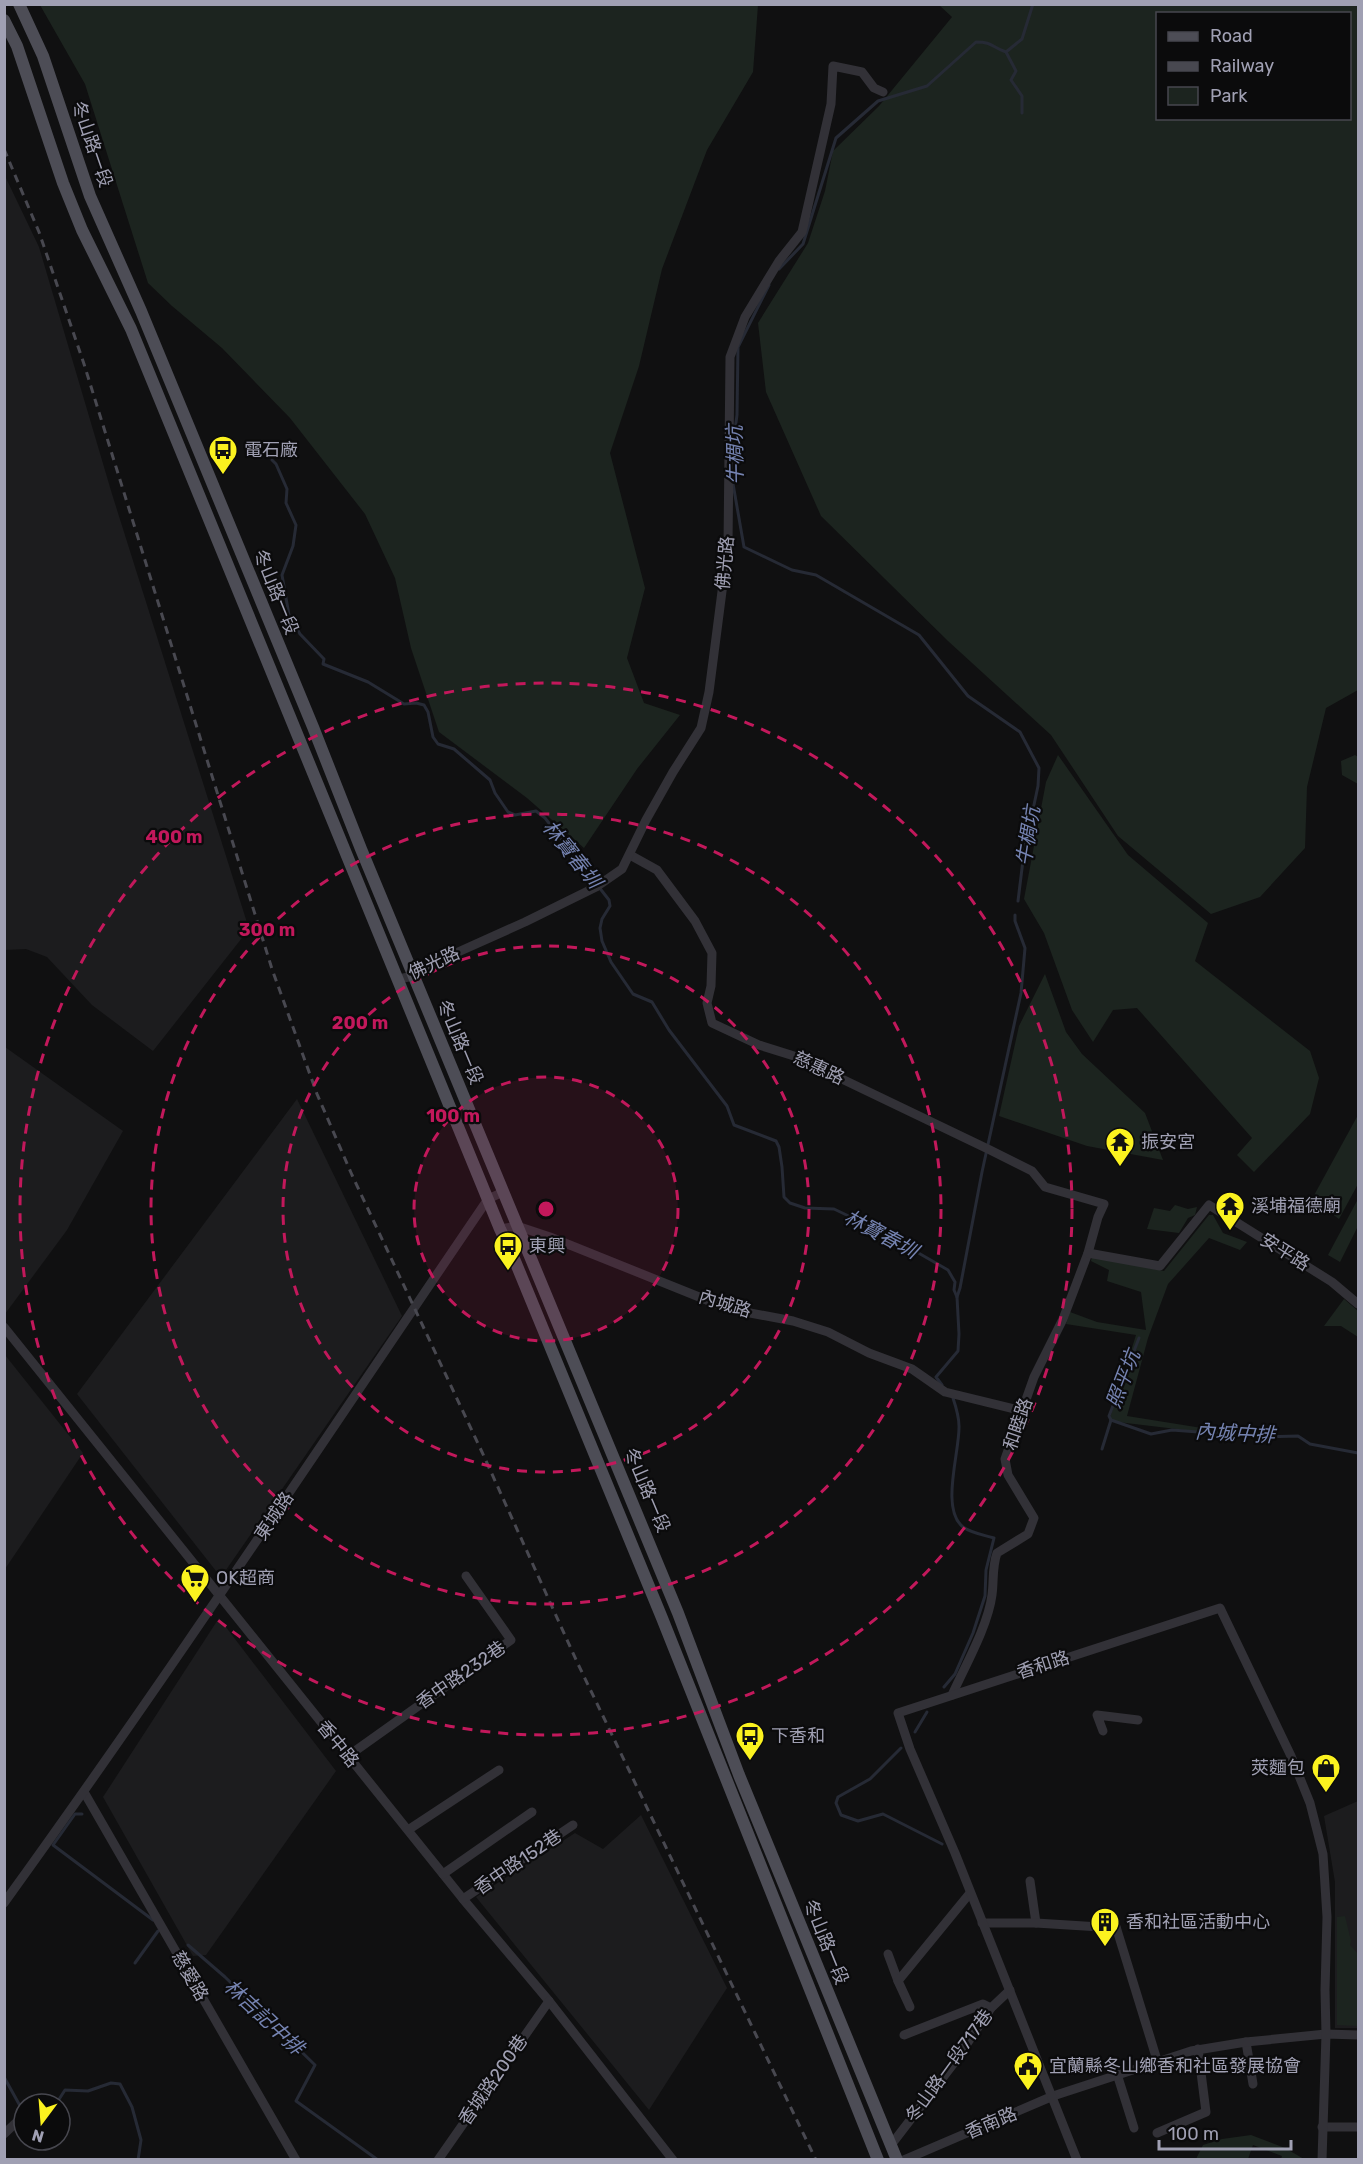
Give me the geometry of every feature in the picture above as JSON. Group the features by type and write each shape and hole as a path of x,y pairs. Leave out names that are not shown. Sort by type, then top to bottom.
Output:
{"main road":[{"name":"冬山路一段","path":"19,4 43,56 90,196 141,311 413,976 678,1613 739,1774 897,2160"},
{"name":"冬山路一段","path":"4,20 17,46 63,183 82,230 131,328 176,437 662,1618 878,2160"},
{"path":"176,437 190,432"},
{"path":"662,1618 678,1613"},
{"path":"725,1779 739,1774"}],"street":[{"name":"佛光路","path":"399,979 413,976 447,957 525,922 597,886 622,869 646,820 700,728 710,692 728,545 730,357 746,317 779,261 802,232 831,104 833,66 862,72 874,88 883,92"},
{"name":"慈惠路","path":"630,855 657,870 695,921 712,953 711,986 707,1003 712,1023 759,1045 794,1056 1032,1171 1045,1187 1104,1204"},
{"path":"488,1199 503,1192"},
{"name":"東城路","path":"4,1903 220,1596 488,1199"},
{"name":"和睦路","path":"952,1695 980,1633 992,1595 993,1564 997,1553 1028,1534 1034,1518 1008,1475 1005,1459 1034,1377 1063,1319 1104,1204"},
{"name":"安平路","path":"1088,1253 1160,1266 1209,1205 1332,1282 1359,1304"},
{"name":"內城路","path":"500,1229 517,1226 729,1309 793,1321 828,1332 869,1353 912,1369 945,1392 1023,1411"},
{"name":"香中路","path":"4,1327 463,1899 549,2001 673,2160"},
{"name":"香中路232巷","path":"348,1756 511,1640 466,1576"},
{"name":"香和路","path":"1077,2160 1010,1990 909,1746 898,1713 1220,1608 1311,1803 1323,1854 1326,1879 1326,2034"},
{"path":"1103,1731 1097,1715 1138,1720"},
{"path":"408,1830 499,1770"},
{"name":"慈愛路","path":"84,1792 296,2160"},
{"path":"443,1874 532,1812"},
{"name":"香中路152巷","path":"463,1899 573,1825"},
{"path":"1030,1881 1036,1923"},
{"path":"898,1981 970,1893"},
{"path":"1113,1917 1157,2060"},
{"path":"982,1923 1036,1923 1116,1928"},
{"path":"888,1954 910,2007"},
{"name":"冬山路一段717巷","path":"891,2145 954,2063 991,2008 1010,1990"},
{"name":"香城路200巷","path":"438,2160 549,2001"},
{"path":"904,2035 984,2004 991,2008"},
{"path":"1322,2160 1326,2034"},
{"name":"香南路","path":"904,2160 1053,2096 1157,2060 1198,2049 1246,2042 1326,2034 1359,2035"},
{"path":"1246,2042 1253,2084"},
{"path":"1157,2133 1206,2112 1198,2049"},
{"path":"1117,2074 1134,2128"},
{"path":"1322,2127 1359,2127"}],"shaded area":[{"path":"5,176 39,247 112,494 249,929 153,1051 92,1005 47,957 26,949 5,950"},
{"path":"5,1047 123,1131 67,1230 5,1314"},
{"path":"297,1099 402,1316 226,1570 216,1571 77,1394"},
{"path":"5,1355 83,1453 5,1569"},
{"path":"219,1618 336,1771 206,1955 193,1956 103,1797"},
{"path":"1358,1801 1358,2028 1335,2028 1335,1882 1324,1816"},
{"path":"641,1815 727,1988 649,2110 476,1897 575,1833 603,1849"}],"green space":[{"path":"40,5 758,5 753,72 707,150 662,269 639,366 610,453 645,588 627,658 644,703 680,715 637,769 584,848 527,798 439,732 411,648 395,578 365,514 290,418 222,348 148,283 85,84"},
{"path":"939,5 1358,5 1358,690 1326,708 1307,787 1305,848 1260,897 1211,914 1118,836 1051,735 948,641 821,516 766,392 758,323 808,243 825,191 833,151 879,106 952,17"},
{"path":"1058,755 1128,855 1208,923 1195,961 1310,1051 1319,1078 1310,1114 1254,1172 1237,1155 1252,1138 1137,1008 1113,1010 1093,1042 1072,1010 1044,933 1024,899 1046,782"},
{"path":"1355,755 1358,757 1358,784 1342,775 1341,761"},
{"path":"1045,974 1066,1032 1082,1054 1145,1113 1163,1160 1087,1146 999,1116 1019,1026"},
{"path":"1358,1115 1358,1184 1339,1219 1312,1199"},
{"path":"1358,1199 1358,1226 1340,1262 1328,1255"},
{"path":"1175,1205 1188,1209 1197,1207 1195,1215 1188,1218 1179,1233 1147,1229 1154,1208 1170,1211"},
{"path":"1209,1215 1213,1215 1223,1233 1247,1242 1240,1250 1209,1238 1168,1284 1148,1338 1127,1416 1227,1432 1227,1435 1109,1421 1136,1335 1066,1324 1070,1312 1097,1322 1146,1330 1141,1292 1107,1281 1109,1270 1091,1261 1092,1256 1164,1271"},
{"path":"1344,1299 1358,1311 1358,1337 1341,1326 1324,1326"},
{"path":"1345,1916 1350,1945 1358,1954 1358,2026 1337,2025 1337,1917"},
{"path":"1251,2135 1285,2148 1304,2159 1281,2159 1282,2156 1253,2145 1248,2159 1196,2159 1203,2145 1222,2139"}],"waterway":[{"name":"牛椆坑","path":"779,269 803,244 836,138 878,101 927,86 976,42 989,44 1006,52 1022,39 1033,4"},
{"path":"1006,52 1016,71 1011,80 1022,96 1022,113"},
{"name":"牛椆坑","path":"733,445 737,415 738,347 769,285"},
{"name":"林寶春圳","path":"272,460 287,489 286,503 296,525 293,546 282,575 289,615 300,634 324,659 323,664 368,682 404,704 424,705 428,712 433,737 438,744 454,749 490,780 495,793 508,812 515,815 536,811 545,818 609,900 610,906 602,919 600,928 602,941 611,962 633,994 652,1002 669,1030 727,1106 734,1125 776,1141 782,1167 784,1197 790,1203 805,1208 834,1209 882,1232 948,1270 955,1282 959,1334 958,1351 936,1377 942,1385"},
{"name":"牛椆坑","path":"732,478 744,547 792,570 816,575 919,635 968,696 1020,732 1039,768 1038,786 1024,852 1018,901"},
{"name":"牛椆坑","path":"957,1297 1021,993 1025,948 1015,915"},
{"name":"照平坑","path":"1102,1449 1111,1420 1109,1416 1139,1338"},
{"name":"林寶春圳","path":"944,1687 955,1674 973,1633 985,1596 986,1570 994,1538 963,1527 956,1519 952,1494 959,1426 953,1398"},
{"name":"內城中排","path":"1111,1420 1151,1434 1172,1430 1264,1437 1298,1436 1310,1444 1358,1453"},
{"name":"林寶春圳","path":"915,1732 927,1712"},
{"name":"林寶春圳","path":"901,1748 870,1779 838,1797 836,1803 841,1815 858,1821 883,1814 942,1844"},
{"name":"林吉記中排","path":"82,1814 75,1814 53,1845 153,1920"},
{"path":"135,1963 158,1931"},
{"name":"林吉記中排","path":"188,1945 225,1977 315,2065 296,2101 378,2160"},
{"path":"4,2077 12,2092"},
{"path":"64,2092 65,2090 88,2091 111,2083 120,2084 132,2107 141,2140 138,2160"}],"railway":[{"path":"4,149 39,232 84,364 272,969 317,1094 352,1175 578,1664 816,2160"}],"place":[{"name":"電石廠","path":"223,476"},
{"name":"振安宮","path":"1120,1168"},
{"name":"溪埔福德廟","path":"1230,1232"},
{"name":"東興","path":"508,1272"},
{"name":"OK超商","path":"195,1604"},
{"name":"下香和","path":"750,1762"},
{"name":"莢麵包","path":"1326,1794"},
{"name":"香和社區活動中心","path":"1105,1948"},
{"name":"宜蘭縣冬山鄉香和社區發展協會","path":"1028,2092"}]}
